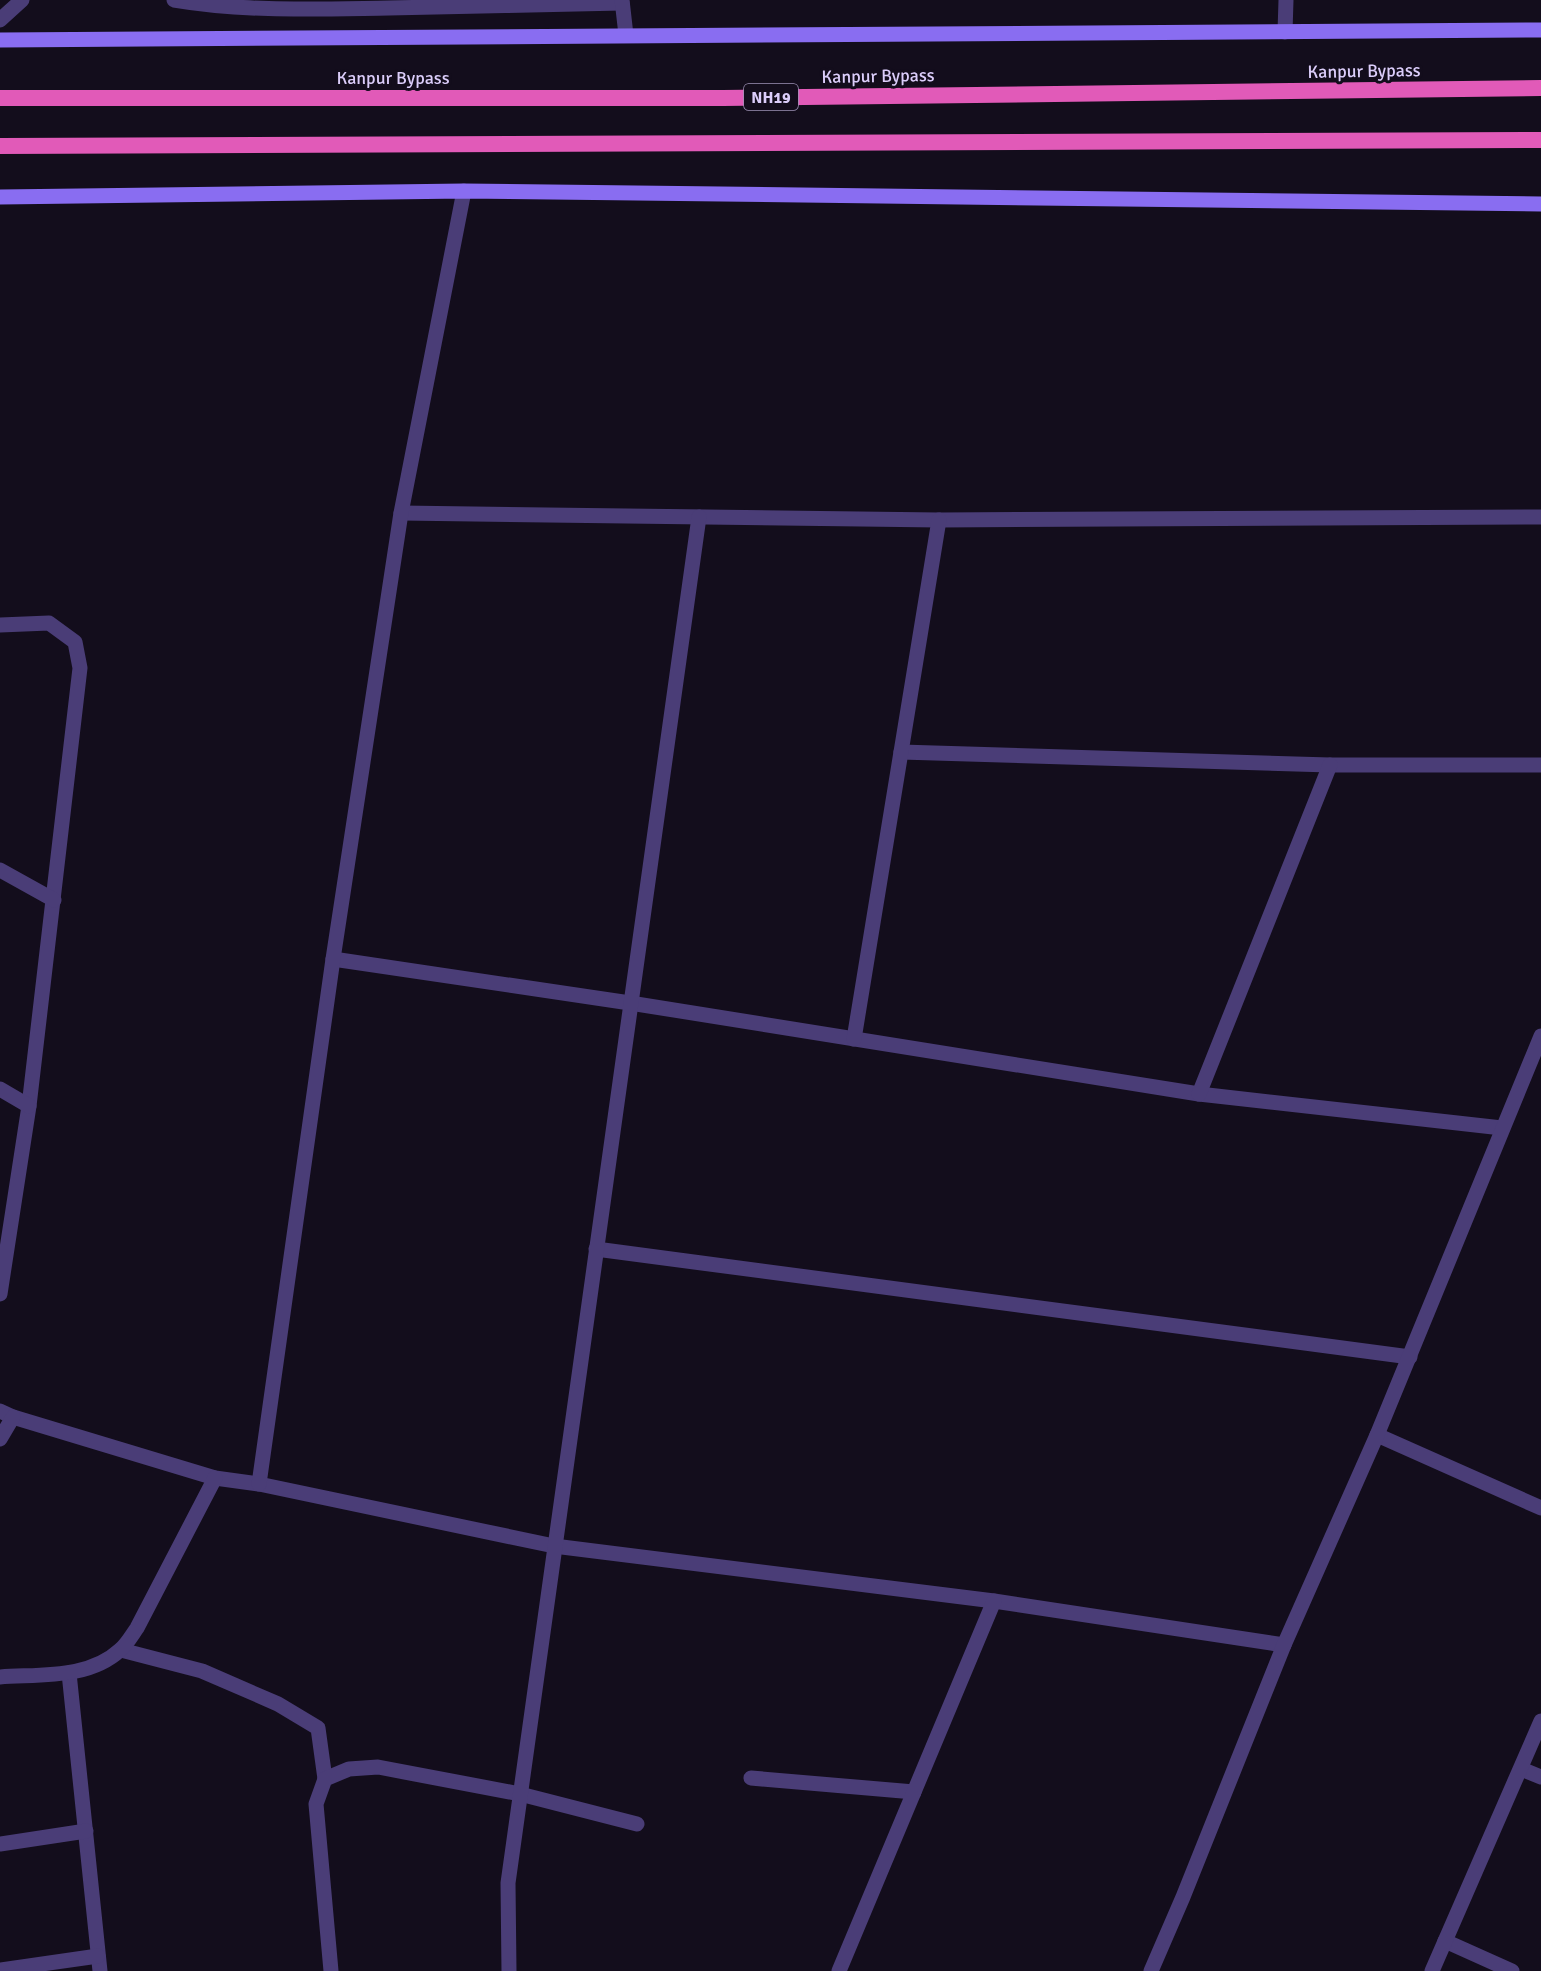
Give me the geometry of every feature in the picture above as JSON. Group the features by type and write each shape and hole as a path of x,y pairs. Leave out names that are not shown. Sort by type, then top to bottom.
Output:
{"highway":[{"name":"Kanpur Bypass","path":"0,98 723,98 1541,88"},
{"path":"0,146 1541,140"}],"main road":[{"path":"0,40 1541,30"},
{"path":"0,197 464,191 1541,204"}],"street":[{"path":"0,20 22,0"},
{"path":"174,0 243,8 322,4 622,2 626,35"},
{"path":"1285,32 1286,0"},
{"path":"259,1484 333,959 401,513 464,191"},
{"path":"401,513 939,520 1541,517"},
{"path":"509,1971 508,1883 699,517"},
{"path":"854,1039 939,520"},
{"path":"0,625 49,623 75,642 80,668 29,1106 0,1294"},
{"path":"901,752 1330,765 1541,765"},
{"path":"1199,1094 1330,765"},
{"path":"0,870 54,900"},
{"path":"333,959 1199,1094 1502,1128"},
{"path":"1151,1971 1284,1645 1410,1357 1541,1036"},
{"path":"0,1089 29,1106"},
{"path":"596,1249 1410,1357"},
{"path":"0,1439 7,1414 214,1478 259,1484 554,1546 994,1601 1284,1645"},
{"path":"1377,1435 1541,1508"},
{"path":"0,1677 69,1673 100,1665 121,1650 137,1628 214,1478"},
{"path":"839,1971 994,1601"},
{"path":"121,1650 202,1671 278,1704 318,1728 325,1779 316,1804 331,1971"},
{"path":"0,1970 99,1963 69,1673"},
{"path":"1432,1971 1541,1721"},
{"path":"325,1779 349,1769 378,1767 520,1794 637,1824"},
{"path":"1521,1769 1541,1777"},
{"path":"751,1778 914,1792"},
{"path":"0,1844 86,1831"},
{"path":"1445,1941 1512,1971"}]}
